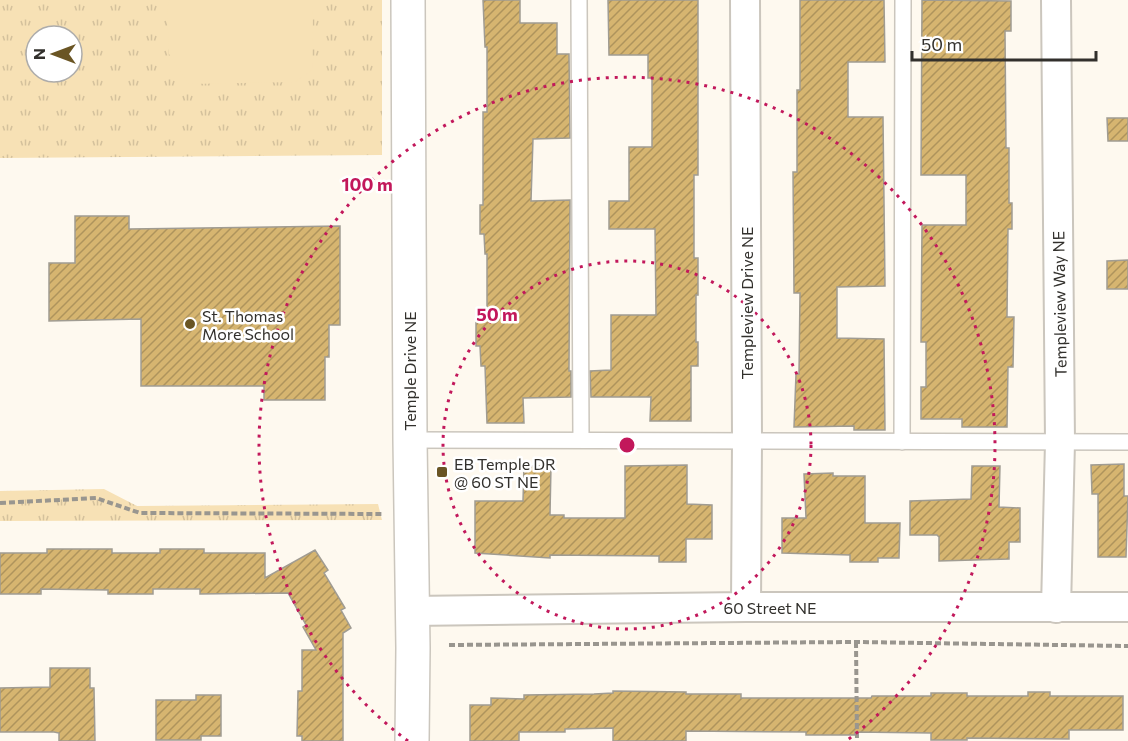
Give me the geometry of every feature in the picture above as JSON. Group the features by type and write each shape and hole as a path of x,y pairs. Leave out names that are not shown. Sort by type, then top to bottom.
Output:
{"street":[{"name":"Temple Drive NE","path":"408,0 412,741"},
{"name":"Templeview Drive NE","path":"745,0 746,607"},
{"name":"Templeview Way NE","path":"1056,0 1060,442 1056,608"},
{"name":"60 Street NE","path":"411,611 746,607 1128,608"}],"lane":[{"path":"579,0 581,440"},
{"path":"902,442 903,0"},
{"path":"410,440 1128,442"}],"path":[{"path":"0,502 96,498 140,513 387,513"},
{"path":"856,642 856,741"},
{"path":"449,645 856,642 1128,646"}],"green space":[{"path":"0,0 382,0 382,155 0,158"},
{"path":"170,0 313,0 312,70 295,82 189,84 169,54 167,7"},
{"path":"104,489 137,506 378,504 382,520 0,521 0,491"}],"building":[{"path":"483,0 520,0 520,23 557,23 557,54 569,54 570,138 533,139 531,201 570,200 569,371 571,371 571,397 523,398 524,423 487,423 485,366 481,366 480,346 476,346 476,317 487,317 487,254 485,254 484,234 480,234 480,205 483,205 483,112 487,112 487,47 485,47"},
{"path":"608,0 698,0 698,175 694,175 694,258 698,258 696,342 698,342 698,366 691,366 691,421 650,421 651,397 591,397 590,371 611,370 611,315 656,315 655,229 609,229 609,201 629,201 629,147 652,147 652,78 648,78 648,55 609,55"},
{"path":"800,0 884,0 885,62 848,62 848,117 883,117 885,286 837,287 837,338 884,339 885,430 854,430 854,426 794,427 796,374 799,374 800,293 794,293 793,172 797,172"},
{"path":"922,0 1011,1 1011,31 1005,31 1006,148 1009,148 1009,203 1012,203 1012,229 1008,229 1007,317 1014,317 1013,367 1008,367 1007,427 962,427 962,419 921,419 921,387 926,387 926,342 921,342 922,225 966,225 966,175 921,175"},
{"path":"1107,118 1128,118 1128,141 1108,141"},
{"path":"75,216 129,216 129,229 340,226 340,325 329,325 329,357 325,357 325,400 264,400 264,386 141,386 141,319 49,321 49,263 75,263"},
{"path":"1128,260 1128,289 1107,289 1107,261"},
{"path":"1124,464 1124,496 1128,496 1126,557 1098,557 1098,494 1092,494 1091,465"},
{"path":"687,465 687,504 712,505 712,539 686,539 686,562 659,562 659,556 550,555 550,558 475,553 475,501 523,501 524,466 551,466 550,515 564,515 564,518 625,518 625,466"},
{"path":"972,466 1000,466 999,507 1020,508 1020,542 1009,542 1009,559 939,561 939,537 937,535 910,535 910,501 971,499"},
{"path":"833,473 833,476 865,476 865,523 900,523 899,558 878,558 878,562 850,562 850,555 782,553 782,518 806,518 804,474"},
{"path":"47,549 112,549 112,553 160,553 160,549 204,549 204,553 265,553 265,578 315,550 328,570 324,573 345,608 341,610 351,628 343,633 343,741 302,741 302,736 297,736 298,691 302,691 302,650 316,650 303,627 306,625 288,593 200,594 200,589 153,589 153,594 108,594 108,590 41,589 41,594 0,594 0,553 47,553"},
{"path":"50,668 90,668 90,688 94,688 95,741 59,741 59,733 54,732 0,732 0,688 50,687"},
{"path":"613,691 741,694 741,698 871,698 872,696 931,696 931,693 967,693 967,696 1028,696 1028,692 1050,692 1050,696 1123,696 1123,730 1069,730 1069,739 967,738 967,740 931,740 931,733 855,732 855,735 806,735 806,732 686,731 686,741 613,741 613,728 565,729 565,732 519,732 519,741 470,741 470,705 491,705 491,698 524,699 524,695 594,694 613,693"},
{"path":"196,695 221,695 221,736 201,736 201,740 156,740 156,700 196,700"}],"place":[{"name":"St. Thomas More School","path":"190,324"},
{"name":"EB Temple DR @ 60 ST NE","path":"442,472"}]}
